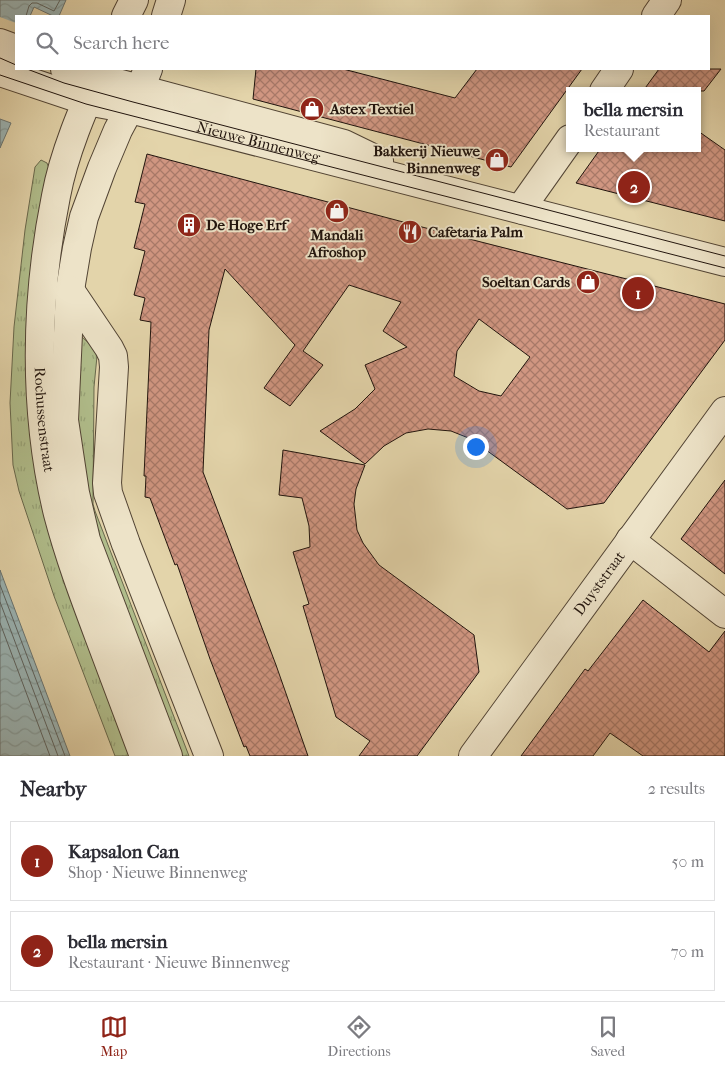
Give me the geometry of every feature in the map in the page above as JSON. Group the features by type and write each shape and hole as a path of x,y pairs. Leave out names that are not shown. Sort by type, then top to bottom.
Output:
{"street":[{"path":"126,15 134,0"},
{"path":"166,15 171,0"},
{"path":"657,15 668,0"},
{"path":"0,43 15,49"},
{"path":"74,70 100,73 139,89"},
{"path":"607,87 618,70"},
{"name":"Rochussenstraat","path":"100,73 87,101 62,172 56,195 44,283 41,326 41,413 51,483 69,551 82,592 144,756"},
{"name":"Nieuwe Binnenweg","path":"4,74 87,101 139,89 344,144 429,186 725,262"},
{"name":"Rochussenstraat","path":"139,89 118,130 84,217 70,290 64,420 75,493 86,540 168,756"},
{"path":"523,210 524,204 566,145"},
{"path":"70,290 113,356 108,493 209,756"},
{"name":"Duyststraat","path":"473,756 725,411"},
{"path":"630,540 725,614"}],"green space":[{"path":"41,160 47,163 50,171 32,308 133,756 115,756 54,596 19,491 13,465 10,403 14,327 25,230 35,167"},
{"path":"82,337 94,348 97,356 94,387 93,504 189,756 178,756 111,581 76,455 78,338"}],"water":[{"path":"0,0 66,0 59,15 51,15 34,7 30,15 15,15 15,54 0,92"},
{"path":"0,119 11,123 0,148"},
{"path":"0,570 70,756 0,756"}],"pier":[{"path":"0,17 15,23 15,58 0,94"}],"building":[{"path":"721,69 704,91 701,91 701,87 646,87 658,70"},
{"path":"256,70 347,70 455,98 476,70 581,70 569,87 566,87 566,91 511,167 253,99"},
{"path":"701,133 725,150 725,221 576,183 598,152 701,152"},
{"path":"147,154 422,227 725,304 725,340 604,503 567,509 471,439 451,431 428,429 406,433 384,446 365,464 320,431 355,409 375,389 365,365 407,347 383,331 401,302 349,285 303,351 323,365 290,406 264,388 295,345 225,269 209,330 203,472 276,665 308,756 250,756 246,746 244,747 210,659 177,564 175,565 150,498 145,497 146,476 144,476 151,322 140,320 145,298 134,295 145,251 134,248 145,204 135,202","holes":["479,319 530,357 501,396 479,391 454,376 457,351"]},
{"path":"283,450 365,465 356,489 354,504 357,530 363,543 379,565 474,635 479,672 417,756 359,756 370,741 336,717 303,606 309,604 293,552 310,547 309,526 302,498 279,495"},
{"path":"725,480 725,574 681,539"},
{"path":"643,600 709,652 725,631 725,756 643,756 610,733 593,756 521,756 585,669 588,671"}],"tram line":[{"path":"0,58 15,65"},
{"path":"30,70 64,83 133,102 725,256"},
{"path":"0,75 86,104 725,268"}],"place":[{"name":"Astex Textiel","path":"312,109"},
{"name":"Bakkerij Nieuwe Binnenweg","path":"497,160"},
{"name":"bella mersin","path":"634,187"},
{"name":"Mandali Afroshop","path":"337,211"},
{"name":"De Hoge Erf","path":"189,225"},
{"name":"Cafetaria Palm","path":"410,232"},
{"name":"Soeltan Cards","path":"588,282"},
{"name":"Kapsalon Can","path":"638,293"}]}
